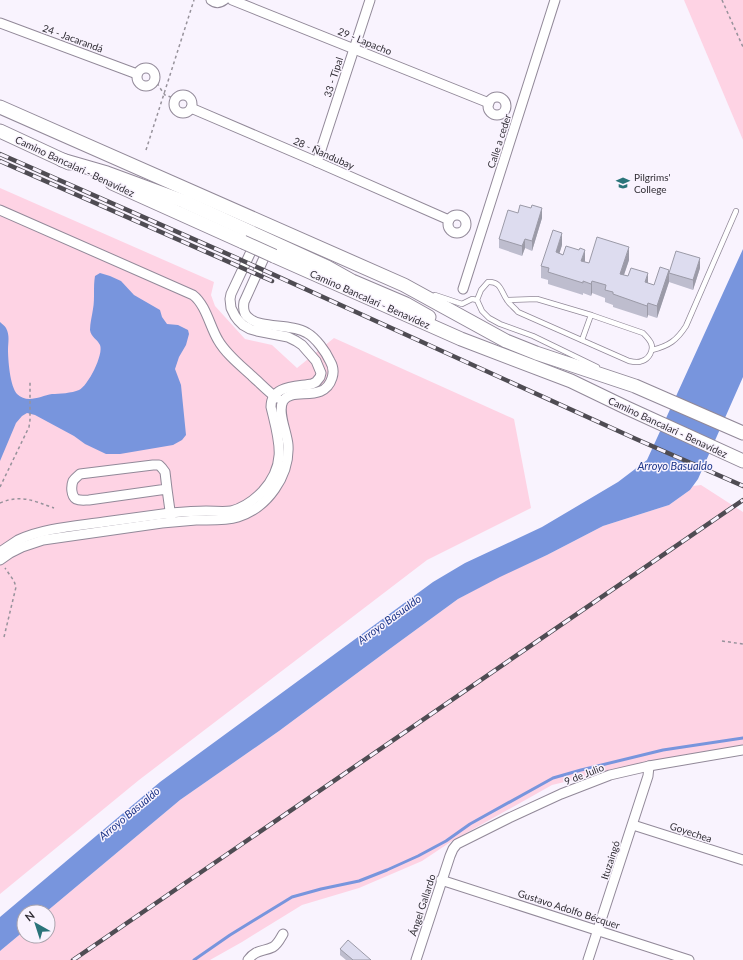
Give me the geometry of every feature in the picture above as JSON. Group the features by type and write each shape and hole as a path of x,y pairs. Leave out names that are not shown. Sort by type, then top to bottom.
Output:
{"main road":[{"path":"0,107 404,285 506,341 536,353 635,386 741,432"},
{"path":"27,119 49,134 160,188 183,202"},
{"name":"Camino Bancalari - Benavídez","path":"0,131 417,320 461,339 571,381 656,422 743,461"},
{"path":"62,160 107,173 183,202 327,267 352,281 406,304 489,350"},
{"path":"327,267 380,285 482,336 495,340 506,341"}],"street":[{"path":"211,0 217,3 224,0"},
{"name":"29 - Lapacho","path":"232,0 489,103"},
{"name":"33 - Tipal","path":"317,162 370,0"},
{"name":"Calle a ceder","path":"463,289 555,0"},
{"name":"24 - Jacarandá","path":"0,23 137,74 142,70 148,69 153,72 154,78"},
{"path":"180,96 186,96 191,102 191,108 187,112 178,112 174,107 176,99 180,96"},
{"name":"28 - Ñandubay","path":"191,108 449,220"},
{"path":"0,210 193,295 200,302 222,346 273,396 282,402"},
{"path":"2,564 10,553 43,540 206,511 223,512 233,510 250,502 271,481 276,471 280,454 279,442 271,407 273,396 278,391 285,388 312,384 316,382 320,378 321,372 316,361 306,349 296,341 288,337 250,329 238,320 231,308 231,294 258,236"},
{"path":"0,552 30,535 54,529 171,518 181,521 219,520 238,517 250,512 269,496 285,470 287,460 288,444 281,411 282,402 285,398 292,395 321,391 329,385 333,376 331,361 308,333 298,329 252,321 245,313 244,302 271,242"},
{"path":"306,349 316,341"},
{"path":"167,489 89,500 79,500 74,497 72,492 72,483 80,474 159,465 165,472 171,518"},
{"name":"9 de Julio","path":"450,856 457,844 561,794 610,775 648,766 743,750"},
{"name":"Ituzaingó","path":"588,960 633,825 648,776 648,766"},
{"name":"Goyechea","path":"633,825 743,860"},
{"name":"Ángel Gallardo","path":"416,960 450,856"},
{"name":"Gustavo Adolfo Bécquer","path":"442,880 689,960"},
{"path":"248,960 256,952 276,945 283,934"}],"lane":[{"path":"652,350 664,347 674,341 686,326 736,211"},
{"path":"507,300 537,299 643,333 652,344 652,350 649,357 642,361 629,361 518,312 507,300 500,286 492,281 488,282 481,290 477,300 485,315 500,324 533,336 635,386"},
{"path":"404,285 462,304 472,299 477,300"},
{"path":"582,340 590,315"}],"path":[{"path":"146,150 194,0"},
{"path":"722,0 743,47"},
{"path":"154,78 165,95 176,99"},
{"path":"0,487 29,427 30,381"},
{"path":"0,503 9,499 26,499 54,508"},
{"path":"2,564 14,581 16,587 4,637"},
{"path":"722,641 743,644"}],"shaded area":[{"path":"684,0 743,0 743,140"},
{"path":"0,188 214,282 211,295 215,306 245,339 272,345 297,368 334,338 514,419 531,508 427,560 139,780 0,894"},
{"path":"701,485 743,512 743,746 643,763 552,785 452,841 422,861 359,888 302,905 210,960 0,960 0,951 16,938 16,944 56,944 56,904 180,800 279,731 458,599 500,576 547,555 603,526 669,505 690,490 693,486"}],"water":[{"name":"Arroyo Basualdo","path":"743,249 743,377 698,479 690,490 669,505 603,526 458,599 279,731 180,800 56,904 16,904 16,938 0,951 0,917 160,782 433,582 465,563 542,527 618,482 647,460"},
{"path":"100,273 121,281 134,295 160,310 162,317 167,324 178,325 188,330 189,334 186,345 179,357 175,369 181,385 186,435 182,440 173,445 120,454 106,454 85,444 74,436 35,415 27,413 16,423 0,461 0,322 6,327 8,333 10,373 17,394 21,397 30,399 79,390 87,383 100,355 100,345 90,330 94,305 95,276"}],"building":[{"path":"520,205 531,208 532,205 542,208 532,241 525,239 522,246 499,239 508,210 518,213"},
{"path":"553,230 562,233 556,252 563,255 566,246 579,250 580,248 585,250 581,261 589,263 597,237 629,247 620,274 628,276 631,268 648,273 645,282 654,285 660,267 669,270 657,306 648,303 647,306 613,294 613,292 605,290 606,285 592,281 591,284 583,281 583,283 548,272 549,268 541,266"},
{"path":"676,251 700,258 693,280 669,273"},
{"path":"348,940 371,960 353,960 340,949"}],"waterway":[{"path":"194,960 230,935 292,897 359,881 418,856 446,841 470,824 553,778 663,750 743,738"}],"railway":[{"path":"0,154 239,259 743,486"},
{"path":"0,161 272,281"},
{"path":"73,960 743,500"}],"place":[{"name":"Pilgrims' College","path":"623,183"}]}
